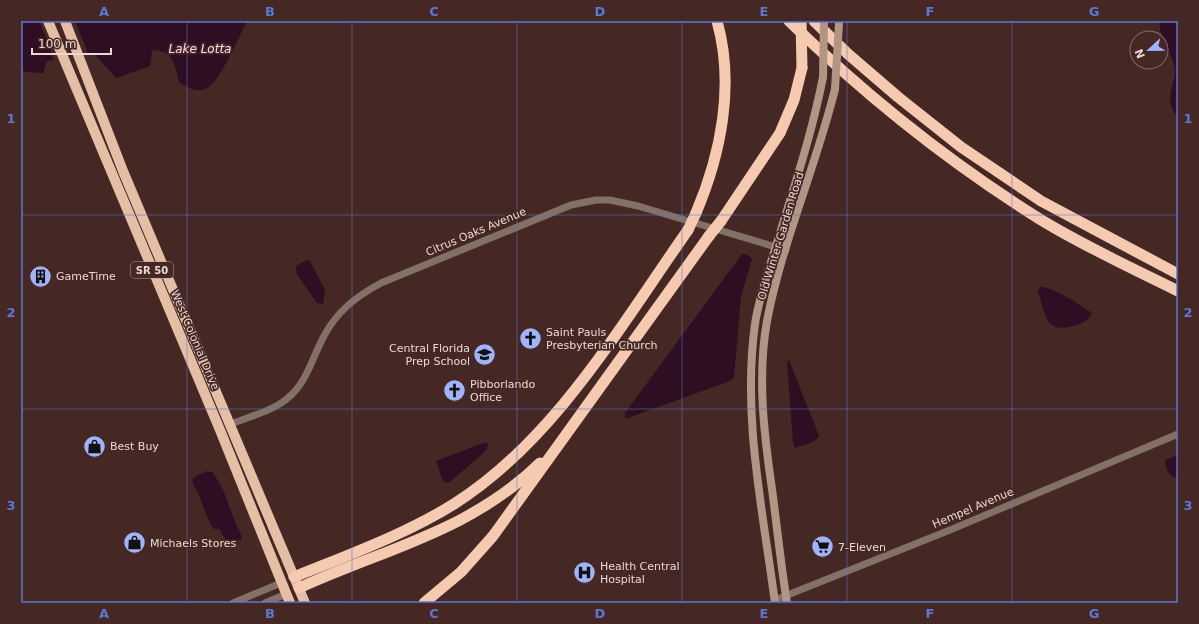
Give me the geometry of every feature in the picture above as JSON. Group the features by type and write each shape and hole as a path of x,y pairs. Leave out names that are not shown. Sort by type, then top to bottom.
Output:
{"highway":[{"name":"West Colonial Drive","path":"48,21 220,430 288,599"},
{"name":"West Colonial Drive","path":"65,21 123,171 240,445 305,603"},
{"path":"281,583 389,538 454,504 509,462 538,432 586,375 688,230 714,165 722,127 725,93 723,55 718,21"},
{"path":"789,21 863,88 923,137 978,177 1039,218 1178,291"},
{"path":"424,603 452,581 481,550 523,495 721,221 780,133 794,100 802,68 801,21"},
{"path":"814,21 865,69 962,147 1041,201 1178,274"},
{"path":"211,410 220,419 231,424"},
{"path":"220,430 226,432 240,445"},
{"path":"288,599 299,588 437,532 474,514 516,485 558,445"}],"main road":[{"name":"Old Winter Garden Road","path":"775,601 756,463 750,400 751,359 756,322 763,289 817,109 823,77 824,21"},
{"name":"Old Winter Garden Road","path":"786,600 765,437 762,399 767,322 776,283 786,250 825,132 835,89 839,22"}],"street":[{"name":"Citrus Oaks Avenue","path":"231,424 279,404 290,397 308,370 324,336 334,320 349,303 361,294 381,283 571,205 596,200 610,200 638,206 786,250"},
{"name":"Hempel Avenue","path":"775,601 786,600 1178,434"},
{"path":"233,603 281,583"},
{"path":"265,603 288,599"}],"water":[{"path":"21,21 39,21 51,49 53,60 47,61 43,73 21,70"},
{"name":"Lake Lotta","path":"75,21 247,21 230,56 214,81 206,89 194,90 179,82 172,60 165,53 159,51 152,50 150,66 116,78 96,56 88,53"},
{"path":"1159,21 1178,21 1178,118 1171,105 1170,99 1175,71 1169,52 1169,30 1161,30"},
{"path":"742,254 748,255 752,259 741,297 734,378 727,382 625,419 625,413"},
{"path":"307,260 310,261 325,290 323,304 317,303 296,273 296,266"},
{"path":"1040,287 1066,296 1091,312 1091,315 1085,321 1073,326 1063,328 1051,325 1045,315 1038,292"},
{"path":"789,360 819,436 812,442 795,448 793,443 787,362"},
{"path":"486,442 488,444 487,450 450,482 447,483 443,481 436,461"},
{"path":"1178,455 1178,478 1175,478 1168,472 1165,460"},
{"path":"207,471 212,472 225,495 234,520 242,536 241,540 231,542 226,540 219,529 214,529 210,522 198,492 193,485 193,478"}],"place":[{"name":"GameTime","path":"40,276"},
{"name":"Saint Pauls Presbyterian Church","path":"530,338"},
{"name":"Central Florida Prep School","path":"485,354"},
{"name":"Pibborlando Office","path":"455,390"},
{"name":"Best Buy","path":"95,446"},
{"name":"Michaels Stores","path":"134,543"},
{"name":"7-Eleven","path":"823,547"},
{"name":"Health Central Hospital","path":"585,572"}]}
